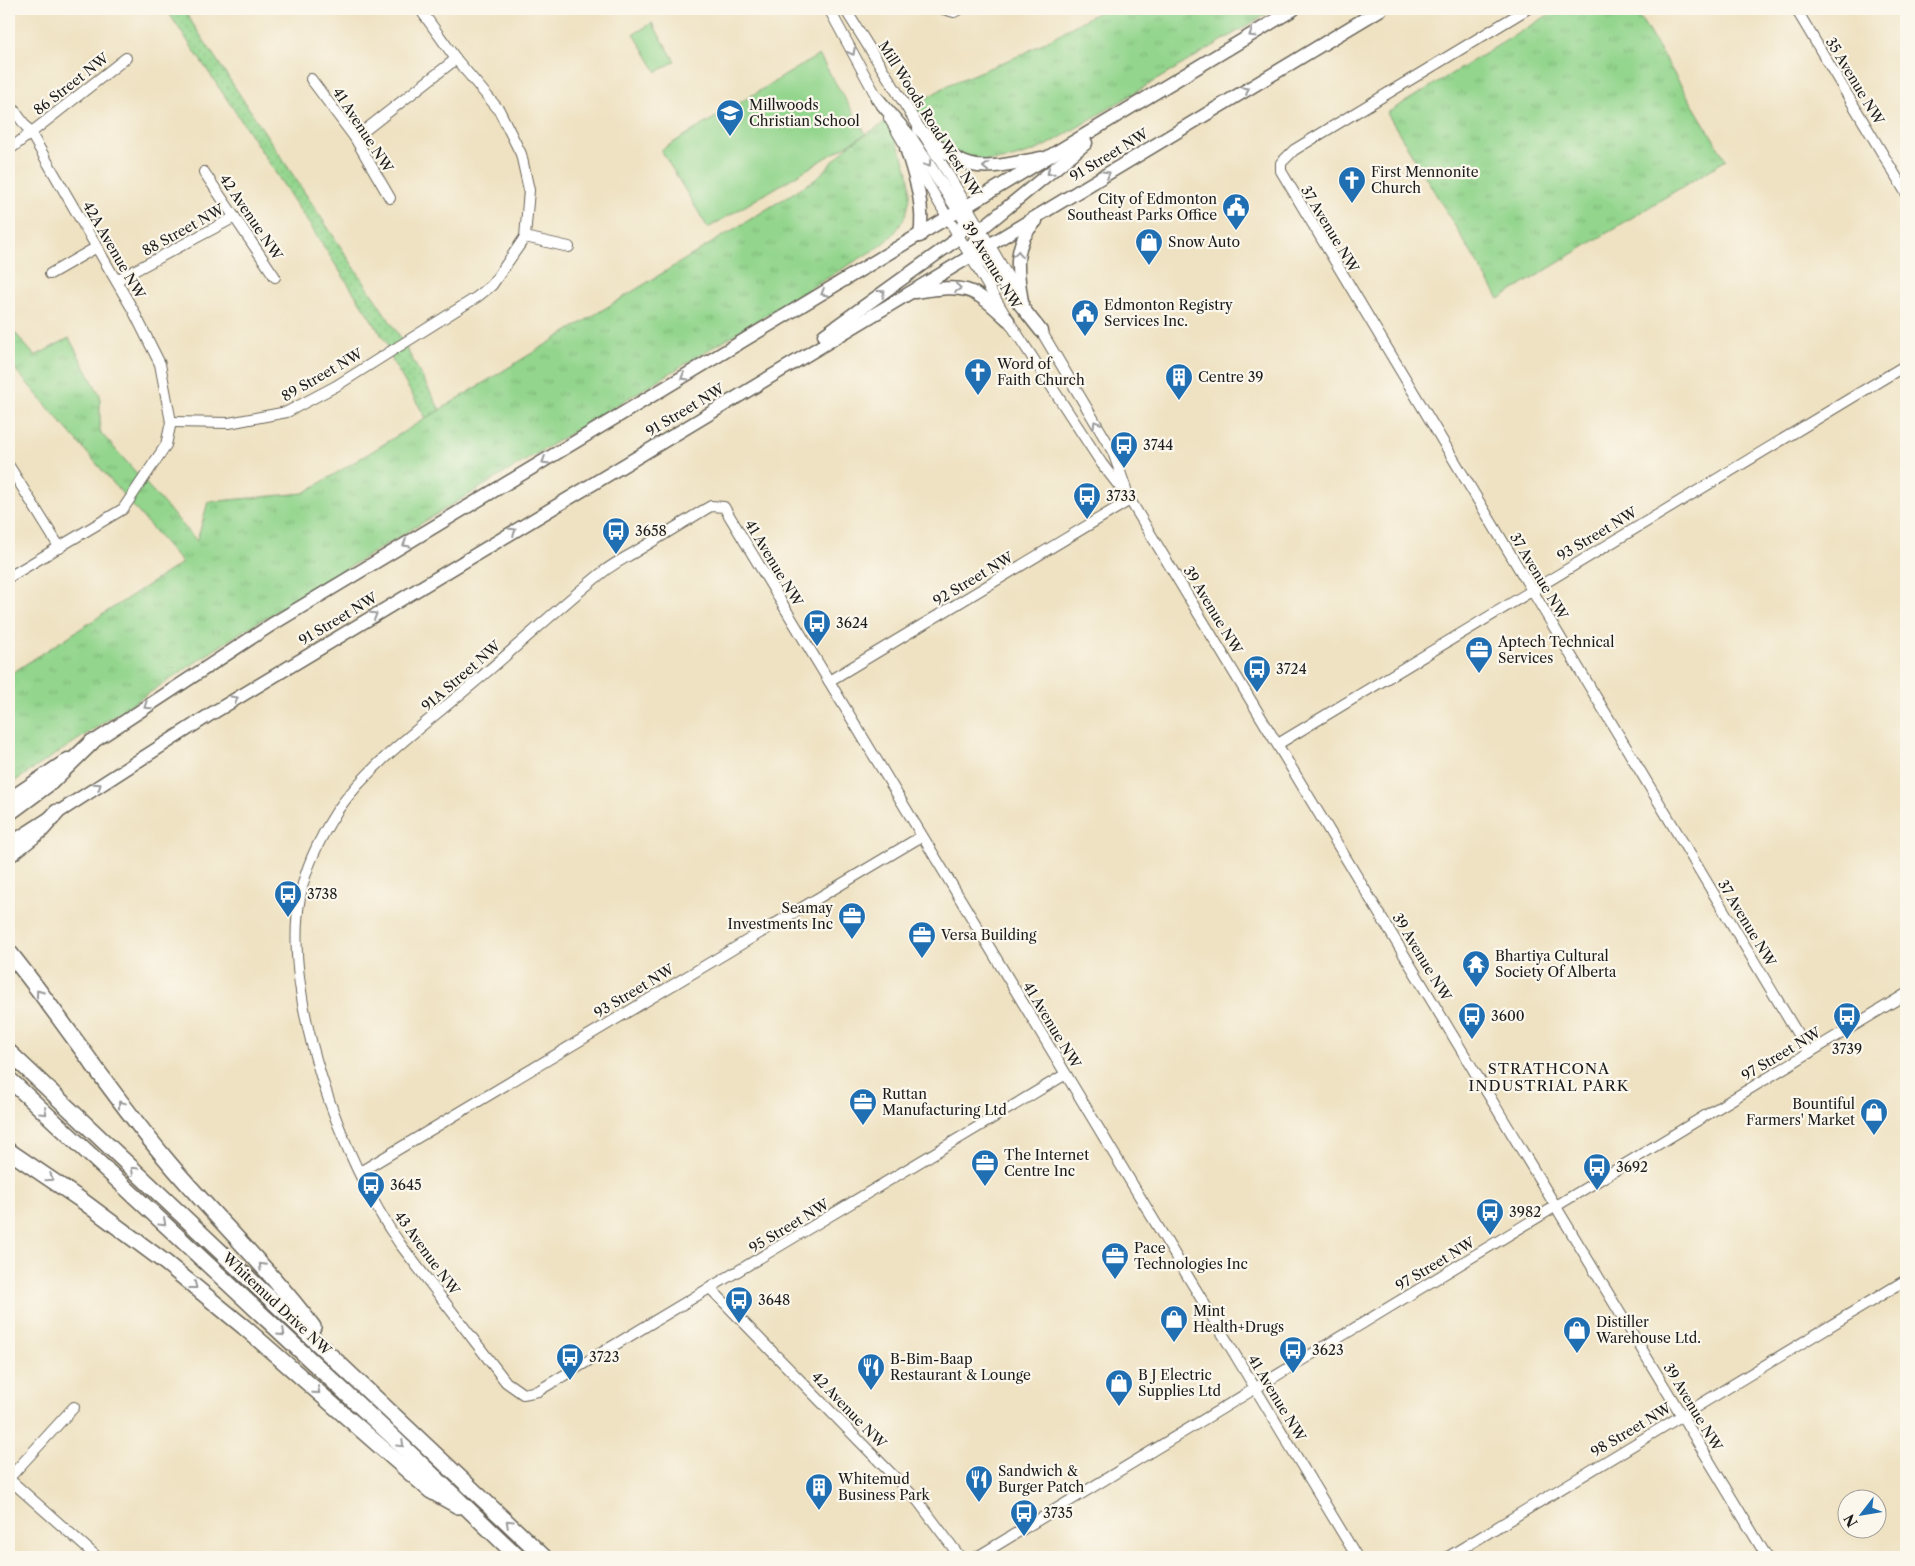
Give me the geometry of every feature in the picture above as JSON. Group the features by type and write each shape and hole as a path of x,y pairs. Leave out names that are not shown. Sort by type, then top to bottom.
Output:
{"highway":[{"path":"9,813 51,782 92,742"},
{"path":"9,855 41,830 57,812"},
{"path":"9,947 13,958 135,1122 198,1196 285,1290 336,1359"},
{"name":"Whitemud Drive NW","path":"9,1052 544,1557"},
{"name":"Whitemud Drive NW","path":"9,1078 518,1557"},
{"path":"9,1151 135,1238 238,1321 431,1491 480,1520"}],"main road":[{"name":"91 Street NW","path":"9,799 92,742 271,625 920,236 960,220 1051,156 1294,9"},
{"name":"91 Street NW","path":"991,244 1381,9"},
{"path":"877,98 911,138 960,220 1041,331"},
{"name":"91 Street NW","path":"9,844 215,711 910,293 976,243 1082,146 1144,99"},
{"path":"919,129 946,153 963,163 977,166 1002,166 1051,156"},
{"path":"906,148 922,206 920,236"},
{"path":"1022,302 1017,266 1019,246 1032,225 1050,208"},
{"path":"758,383 952,243 960,220"},
{"path":"976,243 991,244"},
{"path":"910,293 950,287 967,289 987,300 1008,320"}],"street":[{"path":"420,9 456,58 499,110 521,154 529,190 525,237 569,247"},
{"name":"Mill Woods Road West NW","path":"828,9 906,148 976,243"},
{"name":"Mill Woods Road West NW","path":"845,9 919,129 960,220"},
{"path":"945,10 954,12 960,9"},
{"name":"37 Avenue NW","path":"1527,9 1294,150 1281,163 1281,171 1283,178 1809,1053"},
{"name":"35 Avenue NW","path":"1796,9 1906,193"},
{"name":"86 Street NW","path":"9,150 126,58"},
{"path":"355,138 456,58"},
{"name":"41 Avenue NW","path":"311,79 355,138 390,198"},
{"name":"42A Avenue NW","path":"9,103 30,132 117,280 160,364 171,422"},
{"name":"42 Avenue NW","path":"204,172 275,277"},
{"name":"88 Street NW","path":"117,280 235,217"},
{"name":"89 Street NW","path":"171,422 229,424 287,412 336,386 477,297 492,285 525,237"},
{"name":"39 Avenue NW","path":"976,243 1008,320 1102,464 1130,500 1767,1557"},
{"name":"39 Avenue NW","path":"991,244 1022,302 1113,452 1130,500"},
{"path":"50,274 97,247"},
{"name":"93 Street NW","path":"1278,744 1906,365"},
{"path":"9,577 123,509 166,445 171,422"},
{"path":"9,466 60,548"},
{"name":"92 Street NW","path":"829,681 1130,500"},
{"name":"91A Street NW","path":"296,936 300,896 316,850 338,811 372,770 605,570 711,506 724,507"},
{"name":"41 Avenue NW","path":"724,507 1357,1557"},
{"name":"93 Street NW","path":"360,1172 922,836"},
{"name":"43 Avenue NW","path":"296,936 299,983 314,1051 332,1110 360,1172 400,1244 506,1382 523,1394"},
{"name":"97 Street NW","path":"977,1557 1906,994"},
{"name":"95 Street NW","path":"523,1394 538,1391 711,1289 1066,1074"},
{"name":"98 Street NW","path":"1448,1557 1906,1280"},
{"name":"42 Avenue NW","path":"711,1289 918,1501 960,1557"},
{"path":"74,1407 9,1478 97,1557"}],"green space":[{"path":"166,9 183,9 399,335 440,410 426,418 393,362 386,342"},
{"path":"1104,9 1275,9 1046,146 1024,154 986,161 970,158 955,152 927,126 913,106 950,84 1023,54"},
{"path":"1558,9 1635,9 1726,160 1499,299 1387,113"},
{"path":"652,23 675,61 657,72 634,34"},
{"path":"819,55 866,134 708,228 661,150"},
{"path":"886,122 902,155 910,186 905,216 896,231 882,245 240,633 9,785 9,675 182,563 9,362 9,326 35,356 69,338 100,395 100,432 197,541 208,502 304,493 816,179 849,145"}],"place":[{"name":"Millwoods Christian School","path":"730,137"},
{"name":"First Mennonite Church","path":"1352,204"},
{"name":"City of Edmonton Southeast Parks Office","path":"1236,231"},
{"name":"Snow Auto","path":"1149,266"},
{"name":"Edmonton Registry Services Inc.","path":"1085,337"},
{"name":"Word of Faith Church","path":"978,396"},
{"name":"Centre 39","path":"1179,401"},
{"name":"3744","path":"1124,469"},
{"name":"3733","path":"1087,520"},
{"name":"3658","path":"616,555"},
{"name":"3624","path":"817,647"},
{"name":"Aptech Technical Services","path":"1479,674"},
{"name":"3724","path":"1257,693"},
{"name":"3738","path":"288,918"},
{"name":"Seamay Investments Inc","path":"852,940"},
{"name":"Versa Building","path":"922,959"},
{"name":"Bhartiya Cultural Society Of Alberta","path":"1476,988"},
{"name":"3600","path":"1472,1040"},
{"name":"3739","path":"1847,1040"},
{"name":"Ruttan Manufacturing Ltd","path":"863,1126"},
{"name":"Bountiful Farmers' Market","path":"1874,1136"},
{"name":"The Internet Centre Inc","path":"985,1187"},
{"name":"3692","path":"1597,1191"},
{"name":"3645","path":"371,1209"},
{"name":"3982","path":"1490,1236"},
{"name":"Pace Technologies Inc","path":"1115,1280"},
{"name":"3648","path":"739,1324"},
{"name":"Mint Health+Drugs","path":"1174,1343"},
{"name":"Distiller Warehouse Ltd.","path":"1577,1354"},
{"name":"3623","path":"1293,1374"},
{"name":"3723","path":"570,1381"},
{"name":"B-Bim-Baap Restaurant & Lounge","path":"871,1391"},
{"name":"B J Electric Supplies Ltd","path":"1119,1407"},
{"name":"Sandwich & Burger Patch","path":"979,1503"},
{"name":"Whitemud Business Park","path":"819,1511"},
{"name":"3735","path":"1024,1537"}],"district":[{"name":"STRATHCONA INDUSTRIAL PARK","path":"1549,1078"}]}
